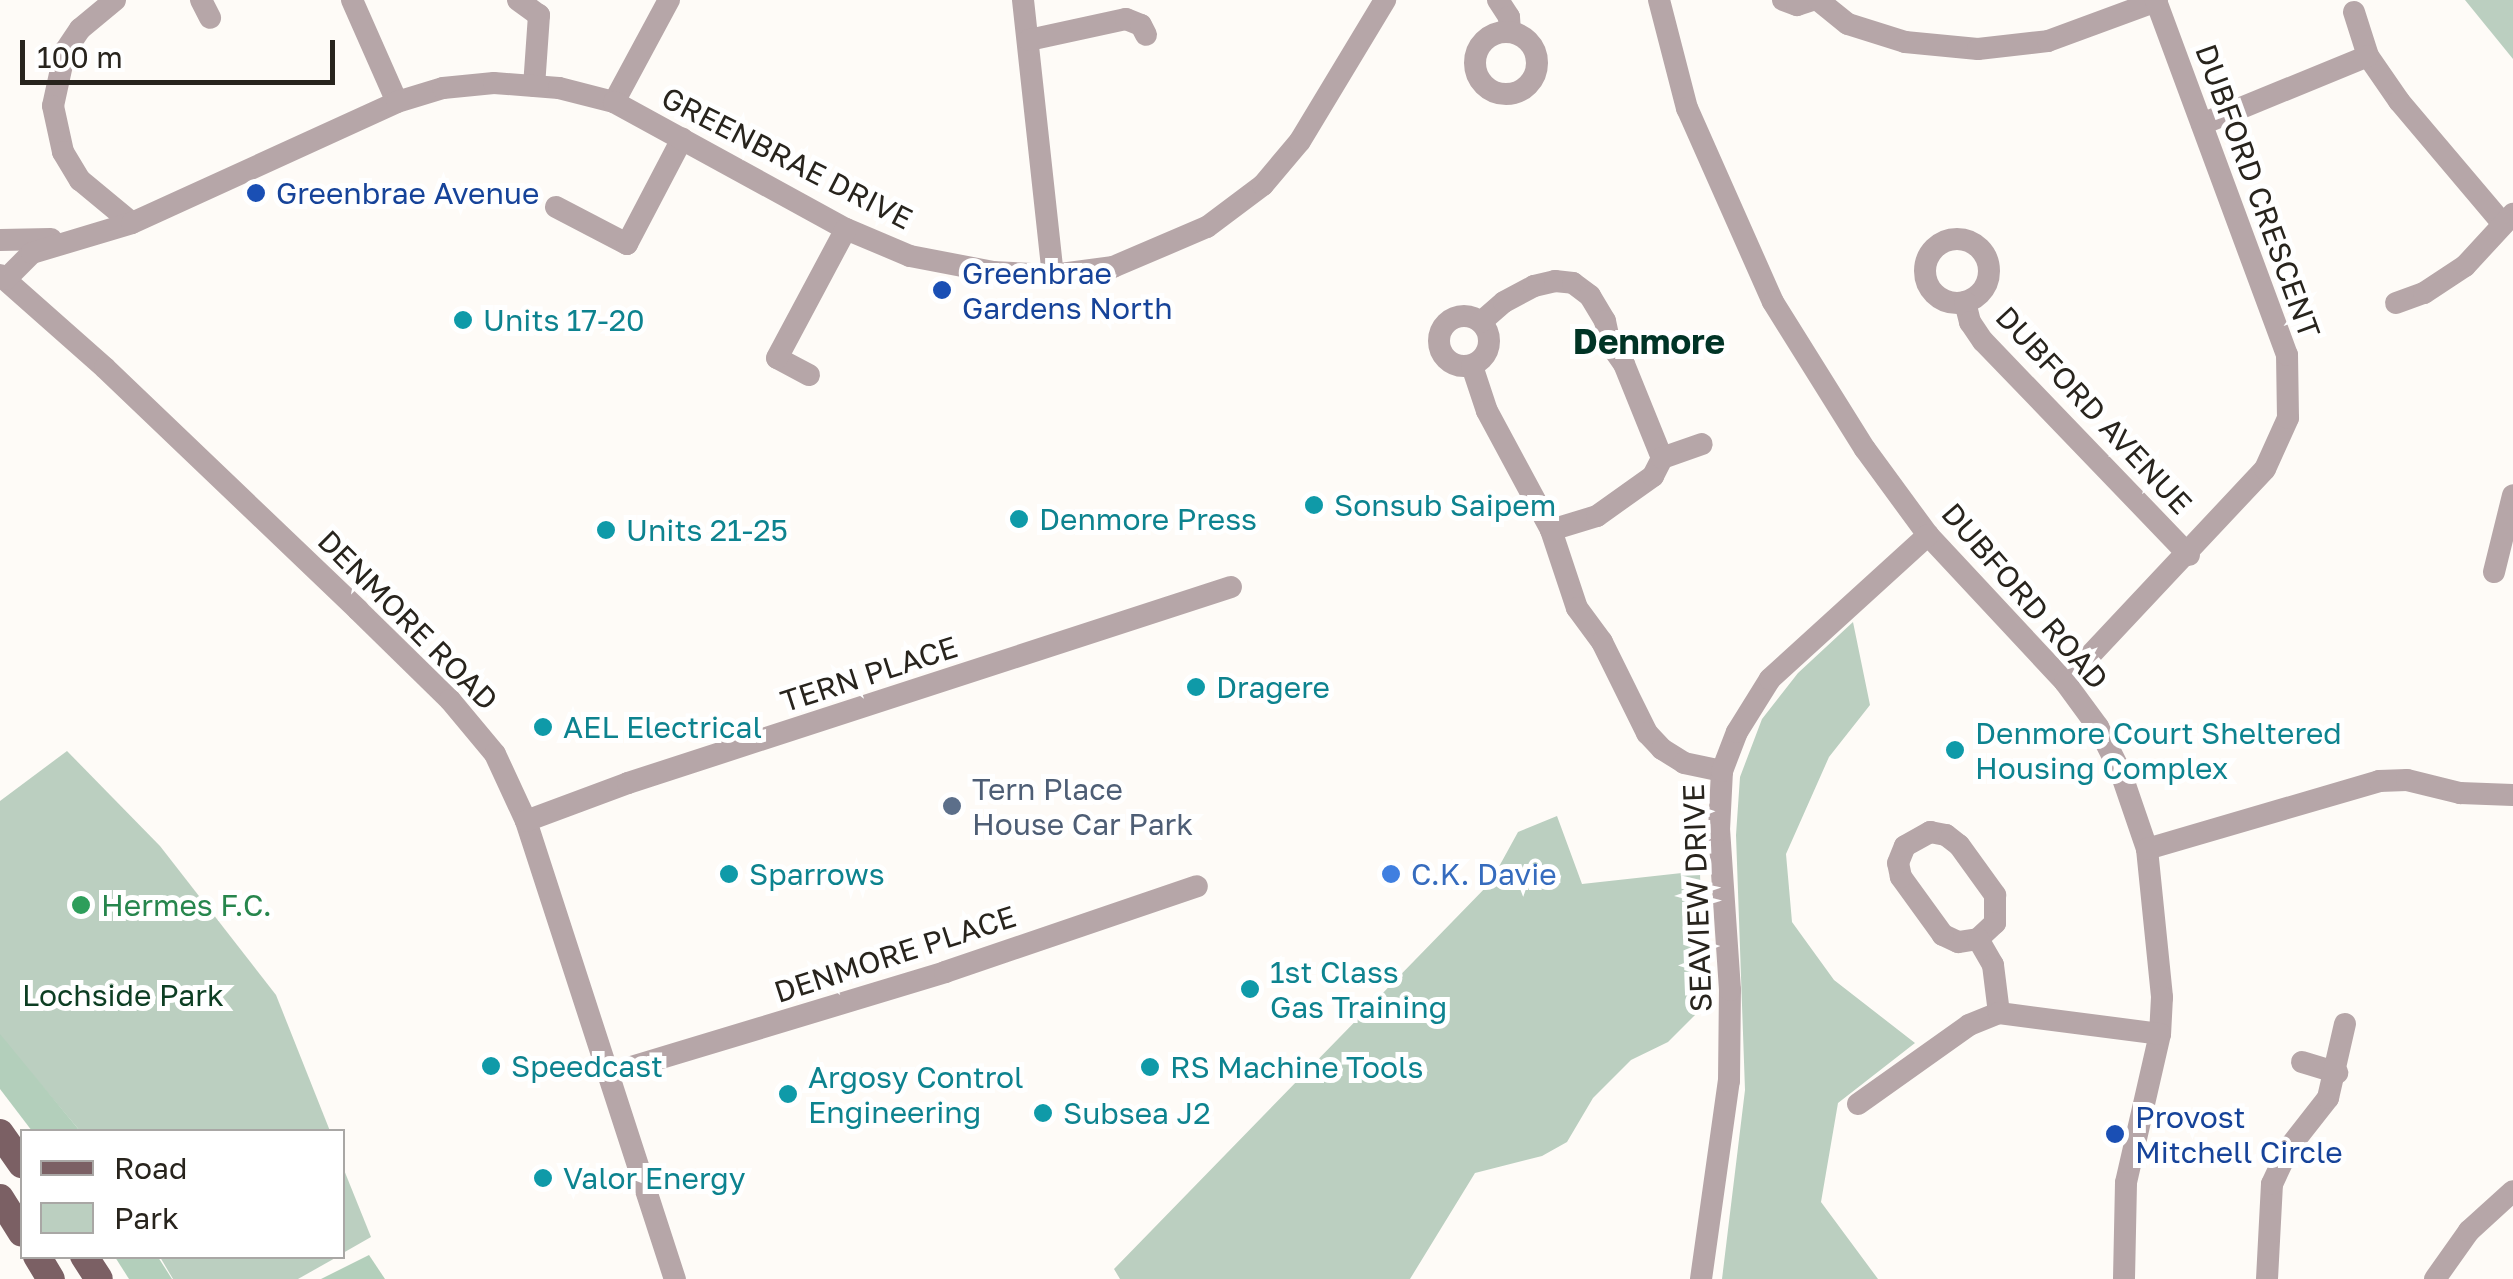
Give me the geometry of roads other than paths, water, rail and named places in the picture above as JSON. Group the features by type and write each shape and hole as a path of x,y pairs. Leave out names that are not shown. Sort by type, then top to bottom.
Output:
{"main road":[{"path":"0,1134 20,1161"},
{"path":"0,1198 20,1230"}],"street":[{"path":"115,0 80,29 65,51 53,106 62,152 80,180 132,223"},
{"path":"352,0 397,102"},
{"path":"518,0 539,15 534,86"},
{"path":"614,102 669,0"},
{"path":"1023,0 1053,275"},
{"name":"GREENBRAE DRIVE","path":"3,277 32,253 132,223 397,102 444,88 494,83 534,86 614,102 846,229 910,256 993,272 1053,275 1113,267 1207,228 1263,185 1300,141 1385,0"},
{"path":"1498,0 1509,18 1510,32"},
{"name":"DUBFORD ROAD","path":"1659,0 1687,108 1773,302 1865,449 1928,535 2065,682 2098,726 2121,772 2148,849 2160,948 2160,1034 2126,1183 2124,1279"},
{"path":"1783,0 1797,5 1815,0 1848,24 1906,42 1978,49 2048,41 2156,0"},
{"name":"DUBFORD CRESCENT","path":"2065,682 2189,555 2265,469 2288,418 2287,355 2276,320 2156,0"},
{"path":"2354,12 2368,56 2428,140 2508,218 2429,303 2396,304"},
{"path":"1029,40 1126,19 1141,24 1146,35"},
{"path":"2202,124 2368,56"},
{"path":"556,207 627,244 682,140"},
{"path":"809,375 777,358 846,229"},
{"name":"GREENBRAE DRIVE","path":"0,240 72,240"},
{"name":"DENMORE ROAD","path":"3,277 106,368 450,700 495,754 526,821 676,1279"},
{"path":"1481,322 1504,302 1534,286 1555,281 1574,283 1590,296 1606,320 1610,344 1624,364 1662,458"},
{"name":"DUBFORD AVENUE","path":"1964,302 1970,322 1983,342 2189,555"},
{"path":"1472,366 1447,360 1440,336 1446,324 1459,317 1481,322"},
{"path":"1472,366 1484,357 1490,343 1481,322"},
{"path":"1472,366 1487,411 1551,530 1578,608 1602,642 1647,733 1662,750 1684,763 1722,771"},
{"path":"1551,530 1597,516 1653,476 1662,458 1702,444"},
{"path":"2494,572 2513,496"},
{"name":"SEAVIEW DRIVE","path":"1701,1279 1729,1080 1730,990 1719,830 1722,771 1736,732 1770,679 1928,535"},
{"name":"TERN PLACE","path":"526,821 628,783 1231,587"},
{"path":"2148,849 2379,781 2407,780 2460,793 2513,795"},
{"path":"1930,832 1946,835 1959,845 1995,896 1994,923 1978,939 1958,942 1943,935 1904,884 1900,856 1913,838 1930,832"},
{"name":"DENMORE PLACE","path":"608,1074 946,972 1197,886"},
{"path":"1978,939 1992,965 1999,1013"},
{"path":"1858,1104 1969,1025 1999,1013 2160,1034"},
{"path":"2266,1279 2272,1184 2288,1149 2328,1098 2337,1073 2345,1024"},
{"path":"2302,1062 2337,1073"},
{"path":"2436,1279 2469,1230 2513,1191"}],"place":[{"name":"Greenbrae Avenue","path":"256,193"},
{"name":"Greenbrae Gardens North","path":"942,290"},
{"name":"Units 17-20","path":"463,320"},
{"name":"Sonsub Saipem","path":"1314,505"},
{"name":"Denmore Press","path":"1019,519"},
{"name":"Units 21-25","path":"606,530"},
{"name":"Dragere","path":"1196,687"},
{"name":"AEL Electrical","path":"543,727"},
{"name":"Denmore Court Sheltered Housing Complex","path":"1955,750"},
{"name":"Tern Place House Car Park","path":"952,806"},
{"name":"Sparrows","path":"729,874"},
{"name":"C.K. Davie","path":"1391,874"},
{"name":"Hermes F.C.","path":"81,905"},
{"name":"1st Class Gas Training","path":"1250,989"},
{"name":"Speedcast","path":"491,1066"},
{"name":"RS Machine Tools","path":"1150,1067"},
{"name":"Argosy Control Engineering","path":"788,1094"},
{"name":"Subsea J2","path":"1043,1113"},
{"name":"Provost Mitchell Circle","path":"2115,1134"},
{"name":"Valor Energy","path":"543,1178"}],"district":[{"name":"Denmore","path":"1649,341"}],"park label":[{"name":"Lochside Park","path":"123,995"}]}
